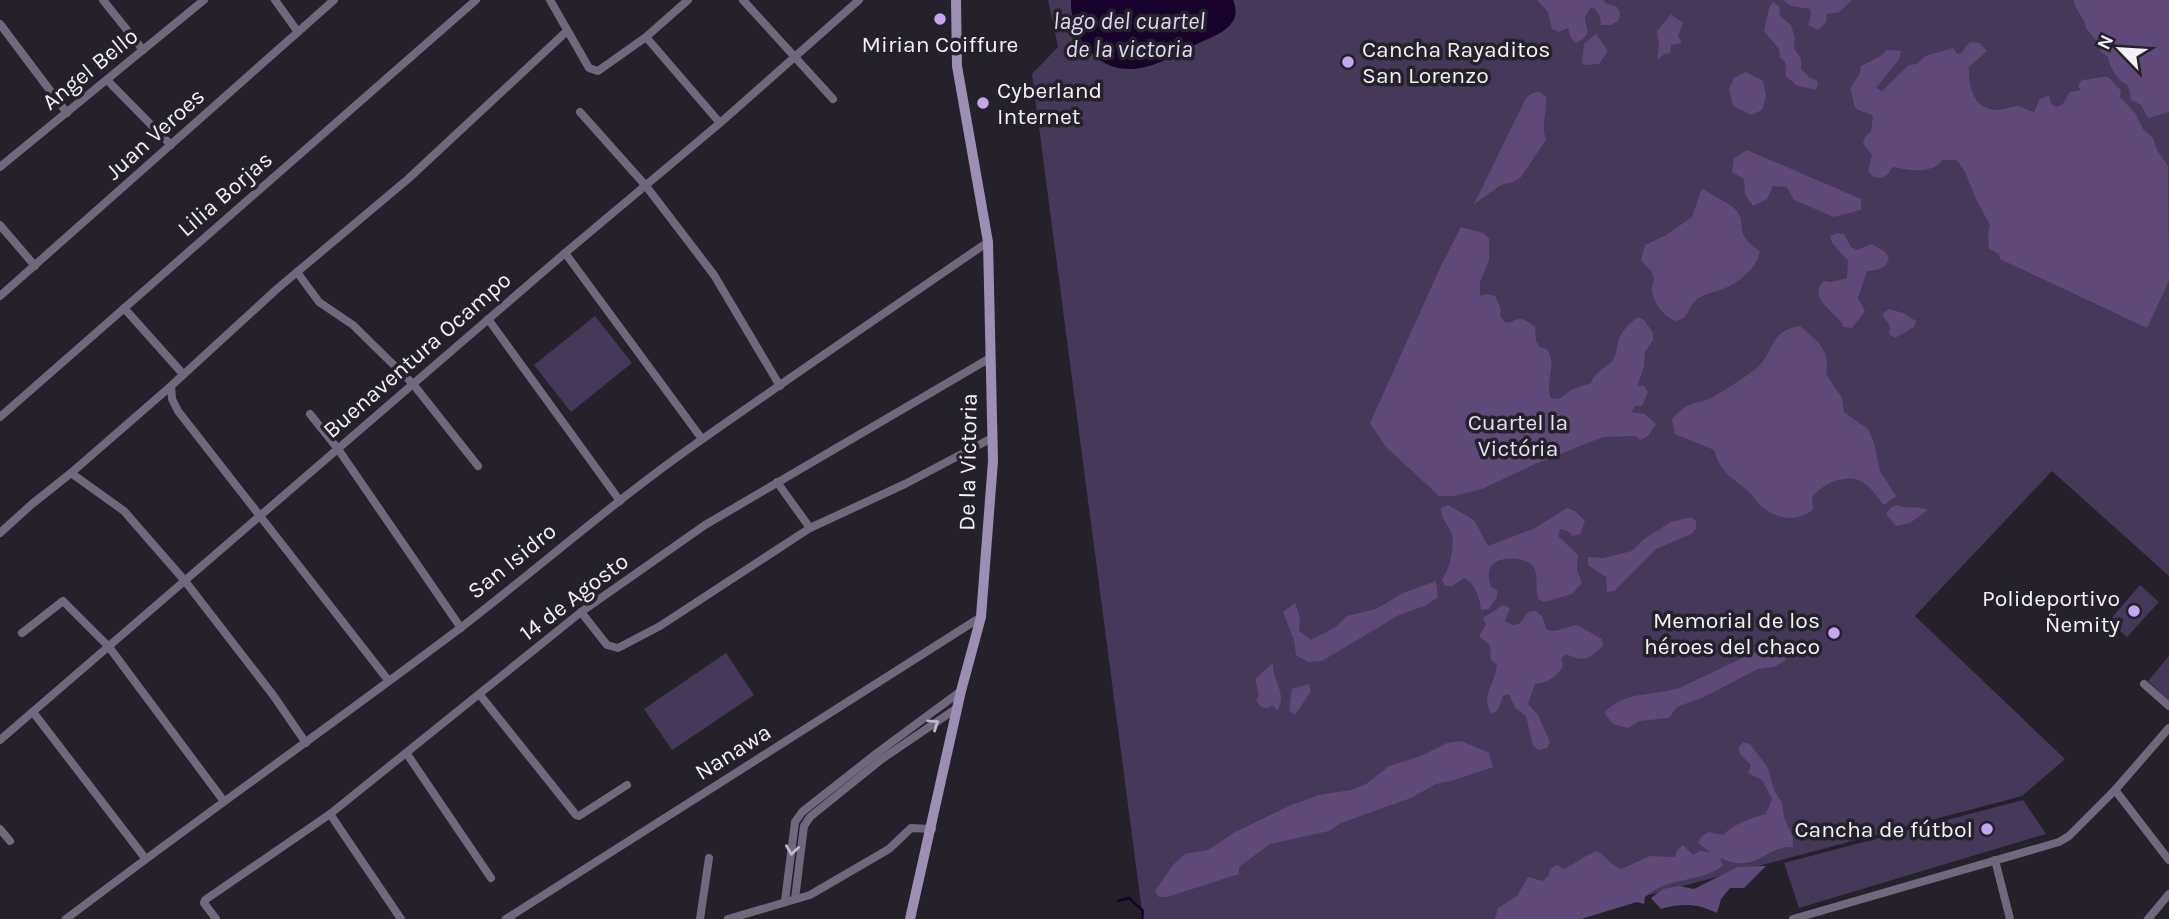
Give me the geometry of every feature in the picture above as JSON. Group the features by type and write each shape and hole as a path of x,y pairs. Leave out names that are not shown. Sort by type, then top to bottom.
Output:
{"main road":[{"name":"De la Victoria","path":"910,919 961,691 982,617 993,461 988,242 957,66 956,0"}],"street":[{"path":"103,0 143,50"},
{"name":"Angel Bello","path":"0,167 204,0"},
{"path":"275,0 298,33"},
{"name":"Juan Veroes","path":"0,296 334,0"},
{"name":"Lilia Borjas","path":"0,417 476,0"},
{"path":"550,0 589,68 598,71 646,37 688,0"},
{"path":"743,0 833,99"},
{"name":"Buenaventura Ocampo","path":"0,740 565,253 720,123 859,0"},
{"path":"0,24 67,113"},
{"path":"0,533 171,386 297,272 408,179 567,31"},
{"path":"646,37 720,123"},
{"path":"107,80 171,145"},
{"path":"580,112 646,186 714,275 780,386"},
{"path":"0,225 35,266"},
{"name":"San Isidro","path":"66,919 223,800 306,743 461,628 702,439 988,242"},
{"path":"565,253 702,439"},
{"path":"297,272 319,302 352,325 413,384 478,466"},
{"path":"124,308 183,374"},
{"path":"488,319 620,501"},
{"name":"14 de Agosto","path":"216,919 204,901 330,814 581,612 705,525 990,358"},
{"path":"171,386 172,398 178,411 388,680"},
{"path":"310,414 338,449 461,628"},
{"path":"581,612 607,645 618,648 660,626 810,528 905,484 992,438"},
{"path":"71,473 124,511 185,581 274,695 306,743"},
{"path":"777,482 810,528"},
{"path":"22,633 61,601 109,647 223,800"},
{"name":"Nanawa","path":"506,919 982,617"},
{"path":"2144,684 2169,706"},
{"path":"785,901 803,812 877,752 961,691"},
{"path":"480,695 576,815 579,816 626,786"},
{"path":"800,824 881,759 957,708"},
{"path":"33,712 145,858"},
{"path":"1796,919 2059,842 2069,836 2115,790 2169,728"},
{"path":"407,754 491,878"},
{"path":"2115,790 2169,860"},
{"path":"330,814 401,919"},
{"path":"795,899 800,824"},
{"path":"728,919 825,887 889,849 911,828 932,829"},
{"path":"0,829 10,841"},
{"path":"700,919 709,858"},
{"path":"1995,860 2010,919"},
{"path":"2148,919 2169,894"}],"green space":[{"name":"Cuartel la Victória","path":"1048,0 2169,0 2169,576 2052,471 1915,616 2065,759 2022,796 1558,919 1143,919 1032,74 1058,47"},
{"path":"1537,0 1604,0 1605,3 1617,7 1620,12 1619,20 1611,25 1601,25 1600,16 1594,8 1590,8 1585,17 1587,34 1576,43 1568,28 1559,32 1552,29 1548,12"},
{"path":"1783,0 1852,0 1839,12 1827,14 1826,22 1818,30 1808,25 1810,9 1791,6"},
{"path":"2074,0 2169,0 2169,112 2148,118 2141,105 2131,100 2128,85 2118,78 2108,57 2101,52 2099,44 2086,28"},
{"path":"1773,2 1779,6 1780,16 1791,25 1795,38 1794,48 1801,59 1801,69 1810,78 1817,80 1815,90 1796,85 1786,76 1785,62 1780,57 1779,49 1764,31"},
{"path":"1671,14 1683,23 1678,36 1682,43 1671,45 1670,53 1659,59 1657,31"},
{"path":"1596,34 1608,51 1599,64 1585,65 1582,63 1584,44"},
{"path":"1972,42 1980,43 1987,51 1969,67 1974,95 1977,101 1988,109 2018,106 2034,112 2040,99 2049,95 2051,104 2056,107 2062,105 2070,92 2081,90 2078,86 2082,80 2107,77 2121,90 2120,97 2135,113 2143,129 2153,138 2157,150 2168,166 2169,281 2147,328 2000,259 1999,254 1989,249 1990,225 1957,160 1942,160 1938,165 1926,170 1893,167 1882,178 1874,177 1868,172 1872,155 1863,144 1865,137 1871,132 1873,116 1855,108 1850,89 1860,73 1861,66 1887,50 1901,51 1899,59 1876,88 1882,91 1909,65 1917,64 1925,56 1953,48 1957,54 1961,53"},
{"path":"1746,72 1763,81 1766,96 1762,110 1751,115 1733,106 1729,89 1734,78"},
{"path":"1540,92 1546,97 1546,140 1521,177 1501,185 1474,204 1526,98"},
{"path":"1747,150 1861,199 1861,210 1834,217 1794,200 1787,187 1773,186 1767,199 1753,206 1745,194 1744,179 1732,172 1734,158"},
{"path":"1702,188 1735,209 1741,219 1746,239 1760,251 1751,269 1741,279 1697,299 1683,318 1675,321 1664,314 1656,304 1652,292 1652,272 1641,260 1645,245 1666,235 1692,217"},
{"path":"1461,227 1483,233 1489,238 1489,260 1480,282 1480,296 1495,296 1501,309 1500,316 1505,322 1523,319 1535,327 1536,341 1540,347 1547,349 1550,355 1551,398 1559,399 1571,390 1591,383 1597,373 1613,359 1619,339 1629,324 1638,317 1644,320 1653,333 1653,340 1645,352 1644,367 1637,386 1644,386 1648,392 1642,406 1635,406 1631,412 1645,414 1656,424 1648,436 1641,440 1635,436 1603,437 1482,489 1454,496 1439,496 1386,447 1370,423"},
{"path":"1844,234 1851,247 1857,250 1872,244 1889,258 1878,270 1867,271 1858,298 1865,311 1852,328 1844,327 1818,293 1824,281 1847,278 1848,261 1832,243 1830,236"},
{"path":"1889,309 1916,321 1914,327 1895,338 1889,334 1890,326 1882,314"},
{"path":"595,316 632,363 571,412 534,365"},
{"path":"1800,326 1821,346 1826,358 1826,374 1842,398 1844,412 1868,429 1880,471 1896,496 1884,505 1864,483 1843,479 1823,487 1812,497 1813,510 1806,514 1794,518 1775,515 1762,507 1729,476 1714,450 1675,434 1672,419 1682,410 1713,397 1751,373 1759,366 1778,336 1790,328"},
{"path":"1448,505 1474,520 1488,546 1535,528 1567,508 1575,511 1585,521 1580,534 1573,536 1560,529 1558,536 1578,555 1577,570 1582,583 1572,594 1544,602 1538,599 1533,566 1522,560 1504,559 1491,567 1489,575 1491,587 1497,590 1497,597 1489,609 1481,610 1476,591 1468,580 1464,578 1452,586 1445,586 1442,579 1449,565 1453,545 1452,535 1441,512 1441,508"},
{"path":"1897,505 1928,510 1910,523 1896,526 1886,514 1890,508"},
{"path":"1691,517 1696,521 1696,529 1691,534 1656,549 1614,591 1607,592 1606,577 1588,565 1588,557 1603,558 1632,551 1644,539 1671,522"},
{"path":"1436,581 1438,597 1427,605 1399,615 1322,661 1308,662 1296,655 1294,640 1283,612 1295,603 1300,617 1299,631 1311,640 1337,626 1347,616 1376,609 1403,593"},
{"name":"Polideportivo Ñemity","path":"2140,585 2159,602 2127,637 2109,621"},
{"path":"1503,605 1510,608 1505,621 1512,625 1519,624 1528,612 1536,611 1542,616 1547,630 1554,631 1577,625 1602,639 1603,646 1590,657 1582,659 1566,654 1561,659 1563,666 1555,676 1535,684 1528,704 1538,715 1550,742 1547,748 1539,750 1533,746 1526,716 1515,708 1509,694 1503,696 1498,710 1492,714 1488,708 1488,696 1497,665 1491,660 1490,645 1479,636 1486,624 1483,618"},
{"path":"1764,648 1779,648 1786,660 1774,667 1758,669 1704,697 1677,707 1669,718 1640,721 1628,728 1613,724 1604,713 1620,701 1679,688"},
{"path":"726,653 754,695 672,750 644,709"},
{"path":"2169,656 2169,701 2148,681"},
{"path":"1273,663 1281,698 1277,711 1273,705 1268,708 1261,707 1256,701 1259,694 1255,679"},
{"path":"1309,684 1311,691 1295,715 1289,711 1292,689"},
{"path":"1462,741 1489,753 1493,767 1436,784 1411,798 1341,823 1329,831 1270,844 1239,867 1239,874 1167,897 1159,897 1155,891 1174,864 1185,854 1208,850 1235,832 1291,805 1319,795 1351,790 1366,784 1389,766 1421,756 1447,743"},
{"path":"1743,742 1750,744 1768,768 1774,790 1782,803 1784,817 1793,838 1793,847 1774,851 1752,862 1733,862 1720,858 1723,866 1713,872 1654,890 1645,897 1644,904 1637,902 1581,919 1495,919 1498,908 1517,896 1528,877 1543,881 1550,869 1557,865 1563,869 1597,851 1621,869 1650,856 1675,857 1677,850 1683,845 1693,855 1700,851 1710,852 1698,843 1702,836 1709,832 1723,835 1738,824 1766,814 1772,799 1762,780 1748,773 1751,765 1738,748"},
{"path":"2023,800 2046,834 1799,908 1784,863"},
{"path":"1766,866 1744,888 1730,888 1721,899 1717,913 1689,905 1661,909 1651,898 1663,889 1679,886 1694,889 1738,867"}],"water":[{"name":"lago del cuartel de la victoria","path":"1071,0 1233,0 1236,14 1230,25 1217,35 1153,65 1125,69 1098,59 1085,46 1074,24"}],"waterway":[{"path":"1118,901 1129,898 1143,911 1142,919"}],"place":[{"name":"Mirian Coiffure","path":"940,19"},
{"name":"Cancha Rayaditos San Lorenzo","path":"1348,62"},
{"name":"Cyberland Internet","path":"983,103"},
{"name":"Polideportivo Ñemity","path":"2134,611"},
{"name":"Memorial de los héroes del chaco","path":"1834,633"},
{"name":"Cancha de fútbol","path":"1987,829"}]}
